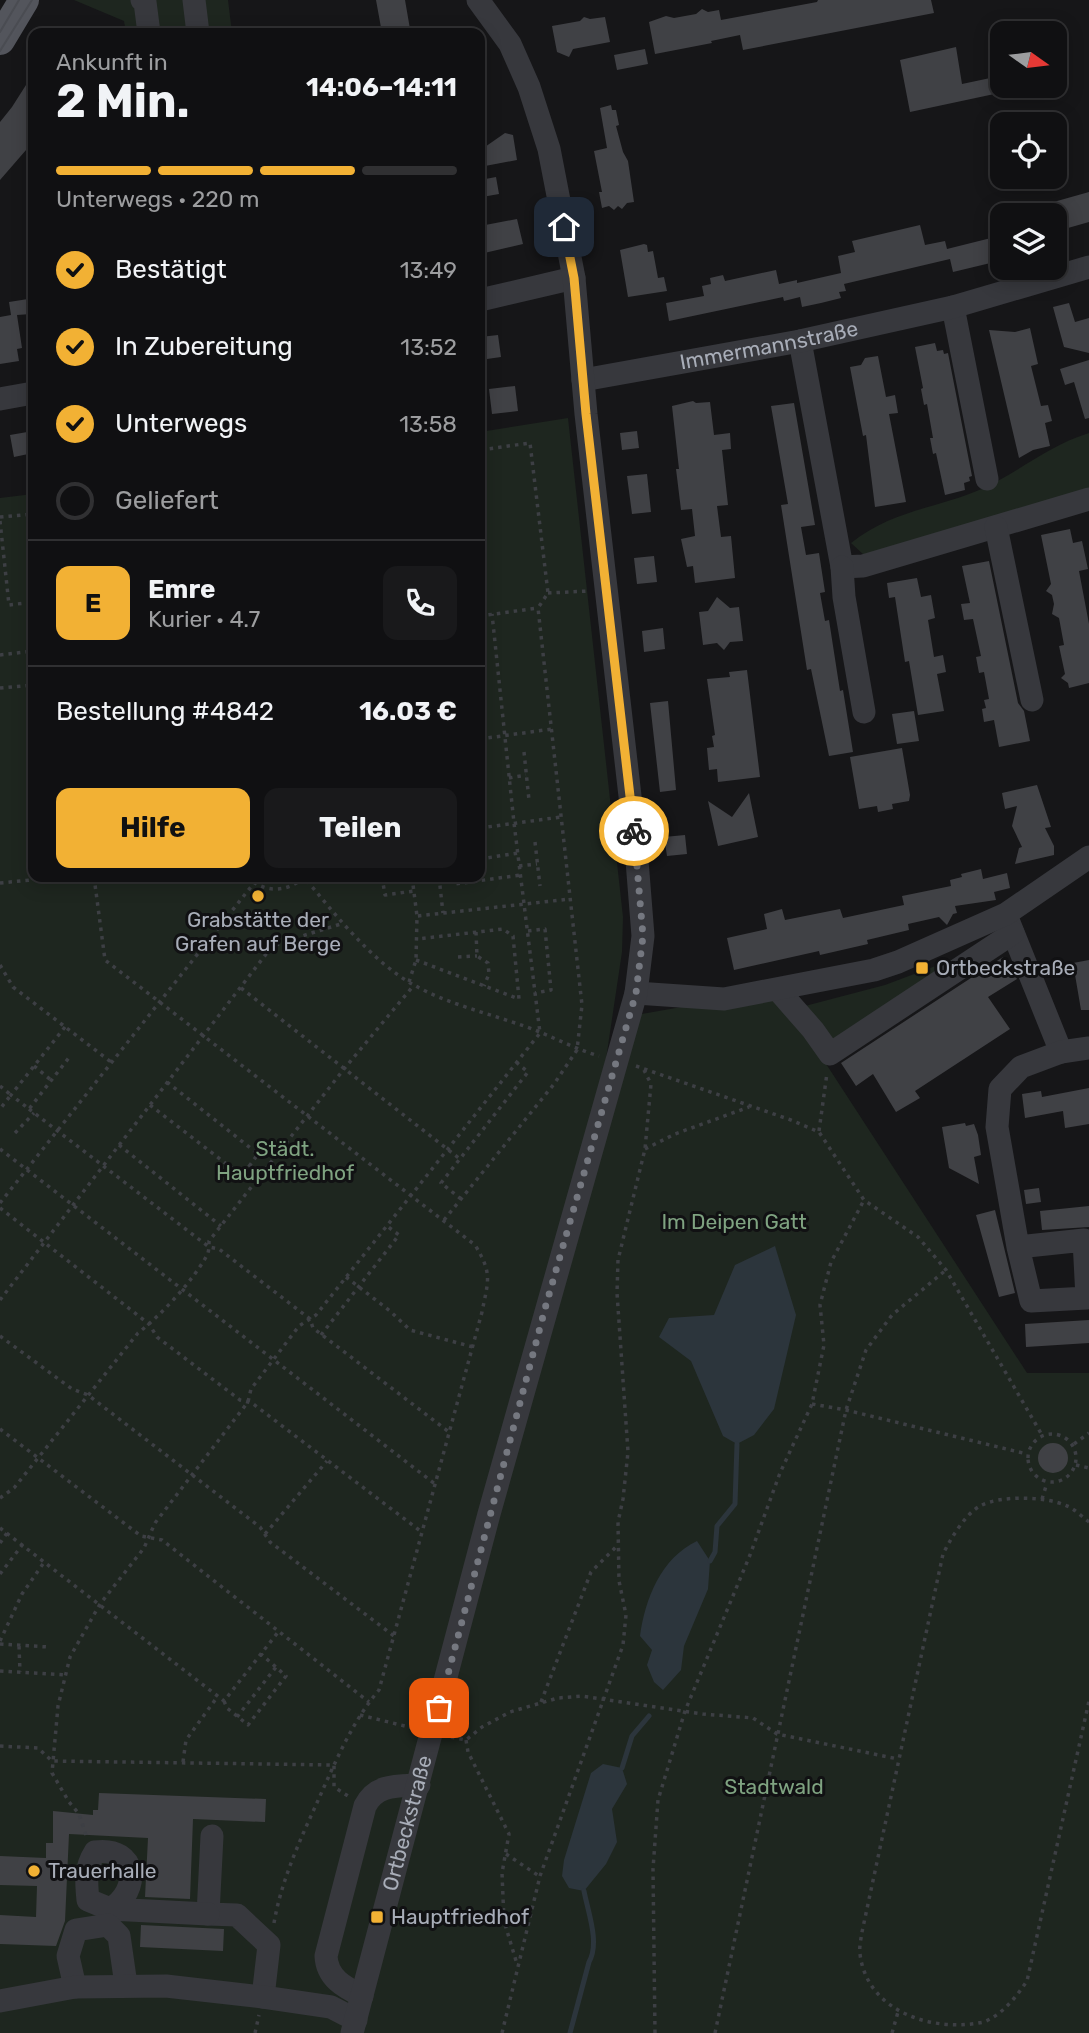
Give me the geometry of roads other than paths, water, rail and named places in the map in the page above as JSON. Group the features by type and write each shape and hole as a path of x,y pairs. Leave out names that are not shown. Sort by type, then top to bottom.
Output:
{"main road":[{"path":"0,40 24,0"}],"street":[{"path":"142,0 145,2 148,28"},
{"path":"194,0 197,28"},
{"path":"480,2 506,0"},
{"name":"Ortbeckstraße","path":"354,2026 546,1305 636,993 643,936 636,848 574,278 549,149 529,87 510,44 480,2"},
{"name":"Immermannstraße","path":"583,380 800,341 953,307 1088,270"},
{"path":"485,299 574,278"},
{"path":"953,307 987,479"},
{"path":"800,341 842,567 844,597 864,712"},
{"path":"0,399 28,394"},
{"path":"842,567 863,566 1089,499"},
{"path":"996,527 1032,700"},
{"path":"778,990 830,1054 1010,924 1089,857"},
{"path":"636,993 724,999 778,990 874,970 1010,924"},
{"path":"1010,924 1061,1052"},
{"path":"1018,1247 997,1127 1000,1089 1021,1067 1061,1052 1089,1048"},
{"path":"362,1996 339,1985 326,1963 326,1956 365,1806 370,1797 388,1786 419,1785"},
{"path":"208,1914 212,1836"},
{"path":"109,1917 127,1891 131,1878 129,1866 124,1857 106,1851 95,1852 86,1873 88,1900 109,1917 119,1936 126,1985"},
{"path":"75,1987 68,1956 76,1930 109,1917 237,1915 269,1945 263,1997"},
{"path":"0,2001 75,1987 166,1986 331,2007 354,2026"}],"waterway":[{"path":"710,1561 715,1552 717,1526 735,1504 737,1444"},
{"path":"622,1768 632,1736 649,1716"},
{"path":"570,2033 593,1946 584,1891"}],"tram line":[{"path":"0,32 19,0"},
{"path":"0,51 32,0"}],"place":[{"name":"Grabstätte der Grafen auf Berge","path":"258,896"},
{"name":"Ortbeckstraße","path":"922,968"},
{"name":"Trauerhalle","path":"34,1871"},
{"name":"Hauptfriedhof","path":"377,1917"}],"park label":[{"name":"Städt. Hauptfriedhof","path":"285,1161"},
{"name":"Im Deipen Gatt","path":"734,1222"},
{"name":"Stadtwald","path":"774,1787"}]}
